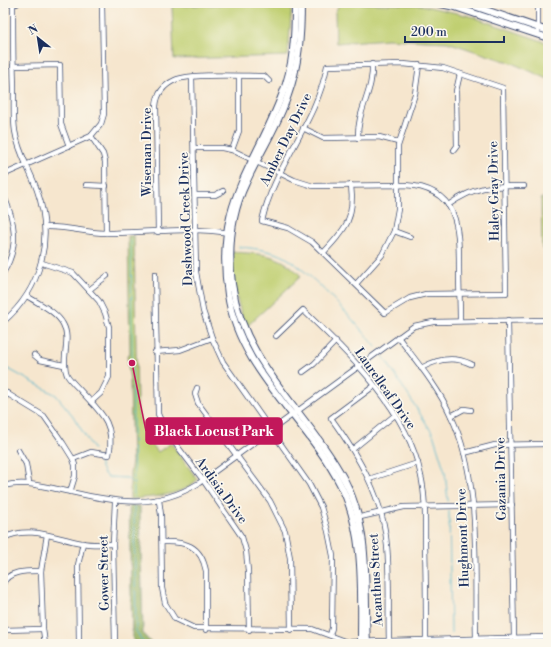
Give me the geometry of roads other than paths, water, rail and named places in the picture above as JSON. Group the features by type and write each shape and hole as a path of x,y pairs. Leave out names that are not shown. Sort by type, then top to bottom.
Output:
{"main road":[{"path":"3,3 16,3"},
{"path":"295,3 295,33 290,70 283,94 254,161 229,233 232,282 236,308 243,327 258,357 295,413 329,456 345,481 355,519 363,541 365,560 364,643"},
{"path":"254,161 288,96 296,71 300,40 301,3"},
{"path":"436,3 538,31 548,31"},
{"path":"465,3 538,31 548,38"},
{"path":"295,33 300,40"}],"street":[{"path":"3,322 16,310 27,296 42,263 45,245 45,227 41,202 18,144 15,129 13,3"},
{"path":"3,175 91,136 101,124 104,114 102,3"},
{"path":"538,3 538,31"},
{"path":"358,138 358,120 372,78 372,64 419,65 443,68 460,74 456,91 457,146 454,150"},
{"name":"Amber Day Drive","path":"324,252 296,232 280,225 262,221 269,200 320,92 327,66 372,64"},
{"path":"13,66 60,65 61,124 69,146"},
{"path":"356,284 382,256 394,231 398,210 398,142 415,94 419,65"},
{"name":"Haley Gray Drive","path":"459,293 506,293 503,88 460,74"},
{"path":"232,150 239,131 239,76"},
{"name":"Wiseman Drive","path":"158,232 157,101 163,89 169,83 179,78 192,77 264,76 269,81"},
{"name":"Dashwood Creek Drive","path":"192,77 195,231 199,290 203,311 212,338 232,377 309,484 321,507 325,518 333,556 332,628 330,635"},
{"path":"304,128 323,138 379,137 398,142"},
{"path":"91,136 103,154 106,186 106,233"},
{"path":"194,148 222,148 232,150 298,182 313,186 398,184 424,187 440,196 455,218 459,232 460,321"},
{"path":"86,185 106,186"},
{"path":"351,185 352,206 348,224 343,232 324,252 385,313 410,298 426,294 459,293"},
{"path":"448,206 476,189 504,186 524,186"},
{"path":"195,195 215,194 223,191"},
{"path":"3,194 13,218 15,240 12,257 3,273"},
{"path":"45,227 67,227 106,233 195,231 229,233"},
{"path":"394,231 410,237"},
{"path":"42,263 73,273 99,301 107,319 110,368 107,384 91,402"},
{"name":"Ardisia Drive","path":"155,274 156,404 160,421 239,531 244,544 248,571 249,630"},
{"path":"90,290 107,276"},
{"path":"27,296 54,313 63,324 67,336 64,365 68,376 91,402 109,426 111,438 109,454 91,452 74,459"},
{"name":"Laurelleaf Drive","path":"276,336 303,310 359,365 395,415 408,438 418,464 425,507 426,640"},
{"name":"Gazania Drive","path":"508,320 514,637"},
{"path":"3,486 29,483 115,502 159,500 183,492 203,480 414,326 424,323 460,321 548,320"},
{"name":"Hughmont Drive","path":"398,337 438,391 451,416 464,453 472,485 474,506 476,638"},
{"path":"155,352 180,350 212,338"},
{"path":"303,372 314,364 336,341"},
{"path":"34,355 40,360 64,365"},
{"path":"422,368 436,361 445,360 463,360 471,364"},
{"name":"Acanthus Street","path":"374,386 331,418 353,449 369,479 381,512 387,545 389,641"},
{"path":"197,388 196,398 198,404 270,501 285,531 290,558 291,630"},
{"path":"3,401 5,392 44,416 74,459 75,471 70,492"},
{"path":"451,416 464,409 471,410"},
{"path":"353,449 395,415"},
{"path":"464,453 490,446 548,444"},
{"path":"18,450 26,464 29,483"},
{"path":"369,479 418,464"},
{"path":"159,500 162,542 162,588 165,603 175,618 194,628 206,630 312,629 347,642 364,643 476,638 548,637"},
{"name":"Gower Street","path":"115,502 113,544 115,644"},
{"path":"355,519 404,507 512,505"},
{"path":"3,538 18,532 28,531 83,543 113,544"},
{"path":"45,644 43,629 42,571 47,535"},
{"path":"162,542 180,542 187,544 200,554 206,571 206,630"},
{"path":"79,644 78,565 83,543"},
{"path":"3,584 9,577 18,573 42,571"},
{"path":"3,630 43,629"}],"waterway":[{"path":"131,238 134,498"},
{"path":"239,247 270,252 281,255 291,261 331,296 376,347"},
{"path":"383,356 433,434 445,472 448,501"},
{"path":"3,366 56,395 73,416 93,449"},
{"path":"96,456 104,474 108,477 127,478 133,483"},
{"path":"134,507 136,631 144,644"},
{"path":"449,511 451,633"}],"place":[{"name":"Black Locust Park","path":"132,363"}]}
